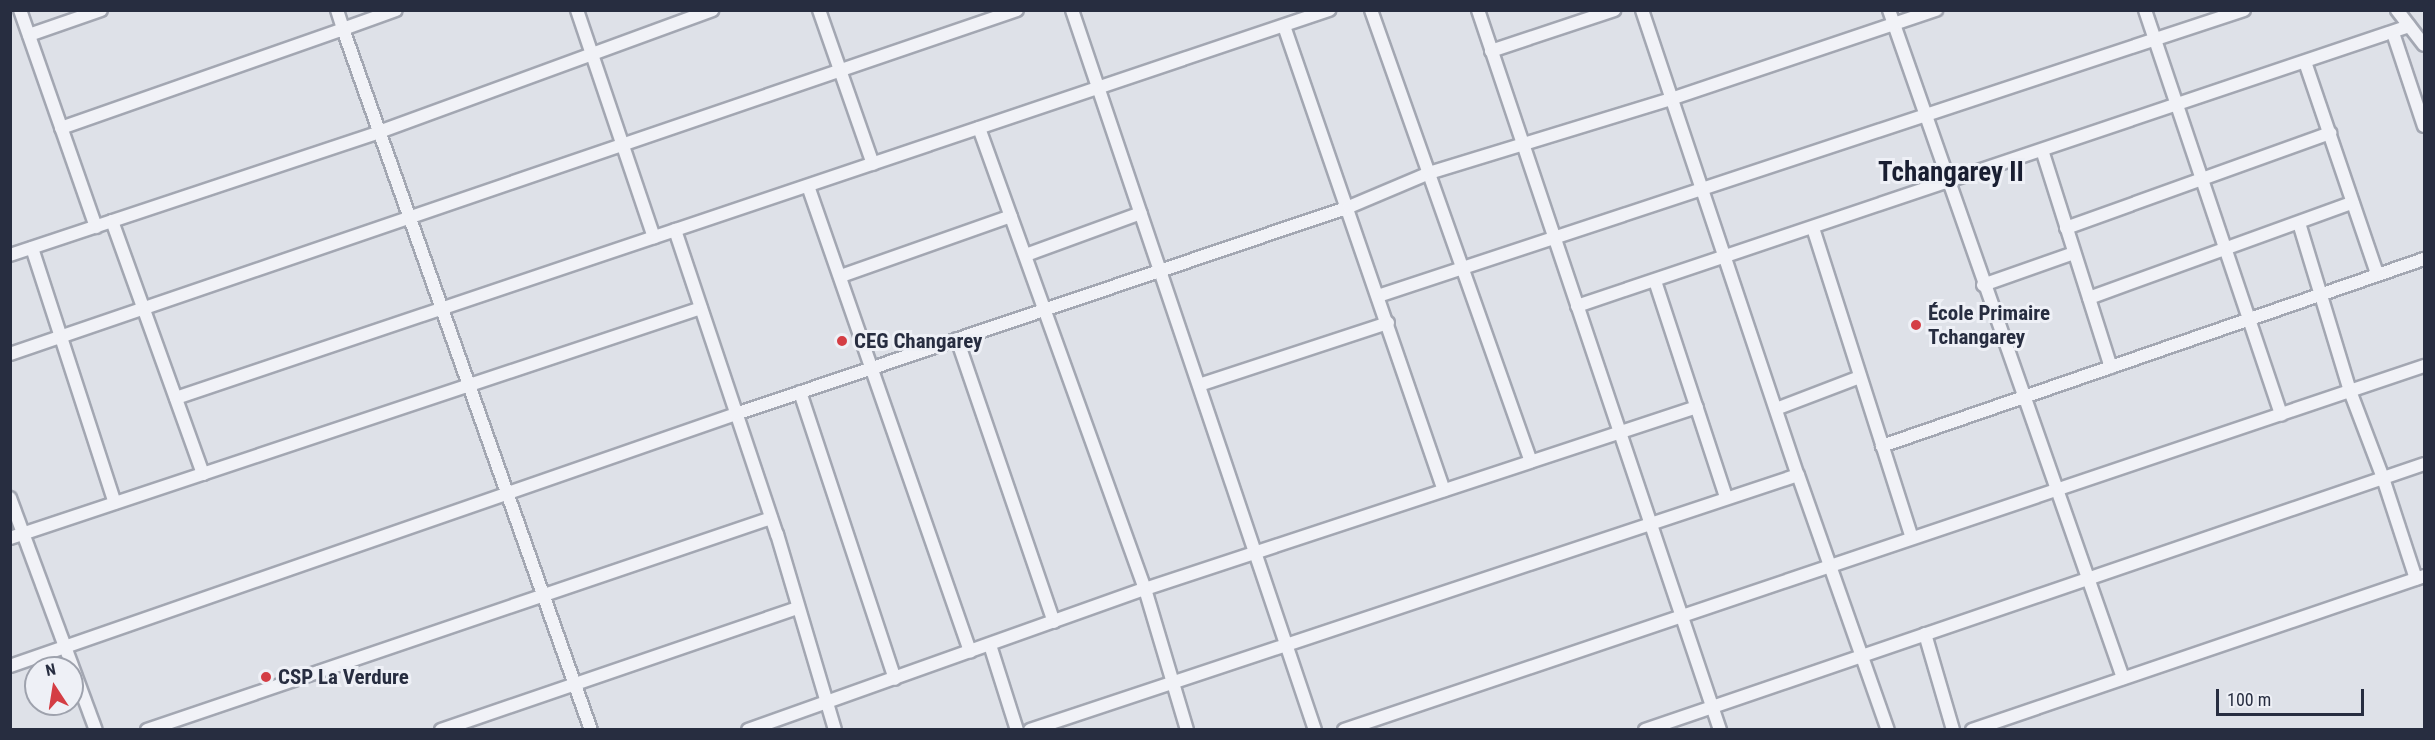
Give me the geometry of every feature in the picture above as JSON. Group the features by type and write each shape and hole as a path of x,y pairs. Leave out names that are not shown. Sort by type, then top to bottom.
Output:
{"street":[{"path":"20,10 96,227"},
{"path":"29,35 101,10"},
{"path":"337,10 440,309 545,595 591,729"},
{"path":"61,128 396,10"},
{"path":"577,10 654,237"},
{"path":"12,251 32,248 379,132 712,10"},
{"path":"819,10 873,164"},
{"path":"10,354 1017,10"},
{"path":"1072,10 1315,729"},
{"path":"1371,10 1531,462"},
{"path":"1478,10 1720,729"},
{"path":"1491,51 1614,10"},
{"path":"1642,10 1798,475 1832,565 1888,729"},
{"path":"1888,10 2085,579 2123,678"},
{"path":"10,666 66,650 194,600 509,495 800,392 1349,207 1429,174 1671,99 1936,10"},
{"path":"2145,10 2281,415"},
{"path":"1378,296 2244,10"},
{"path":"2397,10 2424,45"},
{"path":"176,398 1326,11"},
{"path":"1284,26 1349,207 1444,490"},
{"path":"1577,306 1726,258 2409,26"},
{"path":"2393,33 2424,126"},
{"path":"2306,62 2377,274"},
{"path":"979,128 1145,589 1187,729"},
{"path":"2066,228 2330,133"},
{"path":"2042,150 2111,367"},
{"path":"808,186 970,652"},
{"path":"2089,298 2352,203"},
{"path":"1026,255 1141,213"},
{"path":"841,276 1011,216"},
{"path":"112,221 203,474"},
{"path":"1972,729 2420,577 2350,392 2299,223"},
{"path":"1813,228 1912,538"},
{"path":"675,230 771,518 835,729"},
{"path":"32,248 115,503"},
{"path":"1983,285 2074,253"},
{"path":"1882,446 2424,259"},
{"path":"1655,280 1726,497"},
{"path":"10,538 700,308"},
{"path":"1199,385 1388,323"},
{"path":"957,339 1054,622"},
{"path":"1344,729 2424,366"},
{"path":"1776,409 1860,377"},
{"path":"800,392 895,679"},
{"path":"748,729 1145,589 1697,407"},
{"path":"1645,729 2424,464"},
{"path":"1030,729 1650,522 1798,475"},
{"path":"10,498 96,729"},
{"path":"147,729 771,518"},
{"path":"441,729 798,608"},
{"path":"1925,634 1953,729"},
{"path":"990,645 1017,729"}],"place":[{"name":"École Primaire Tchangarey","path":"1916,325"},
{"name":"CEG Changarey","path":"842,341"},
{"name":"CSP La Verdure","path":"266,677"}],"district":[{"name":"Tchangarey II","path":"1951,173"}]}
